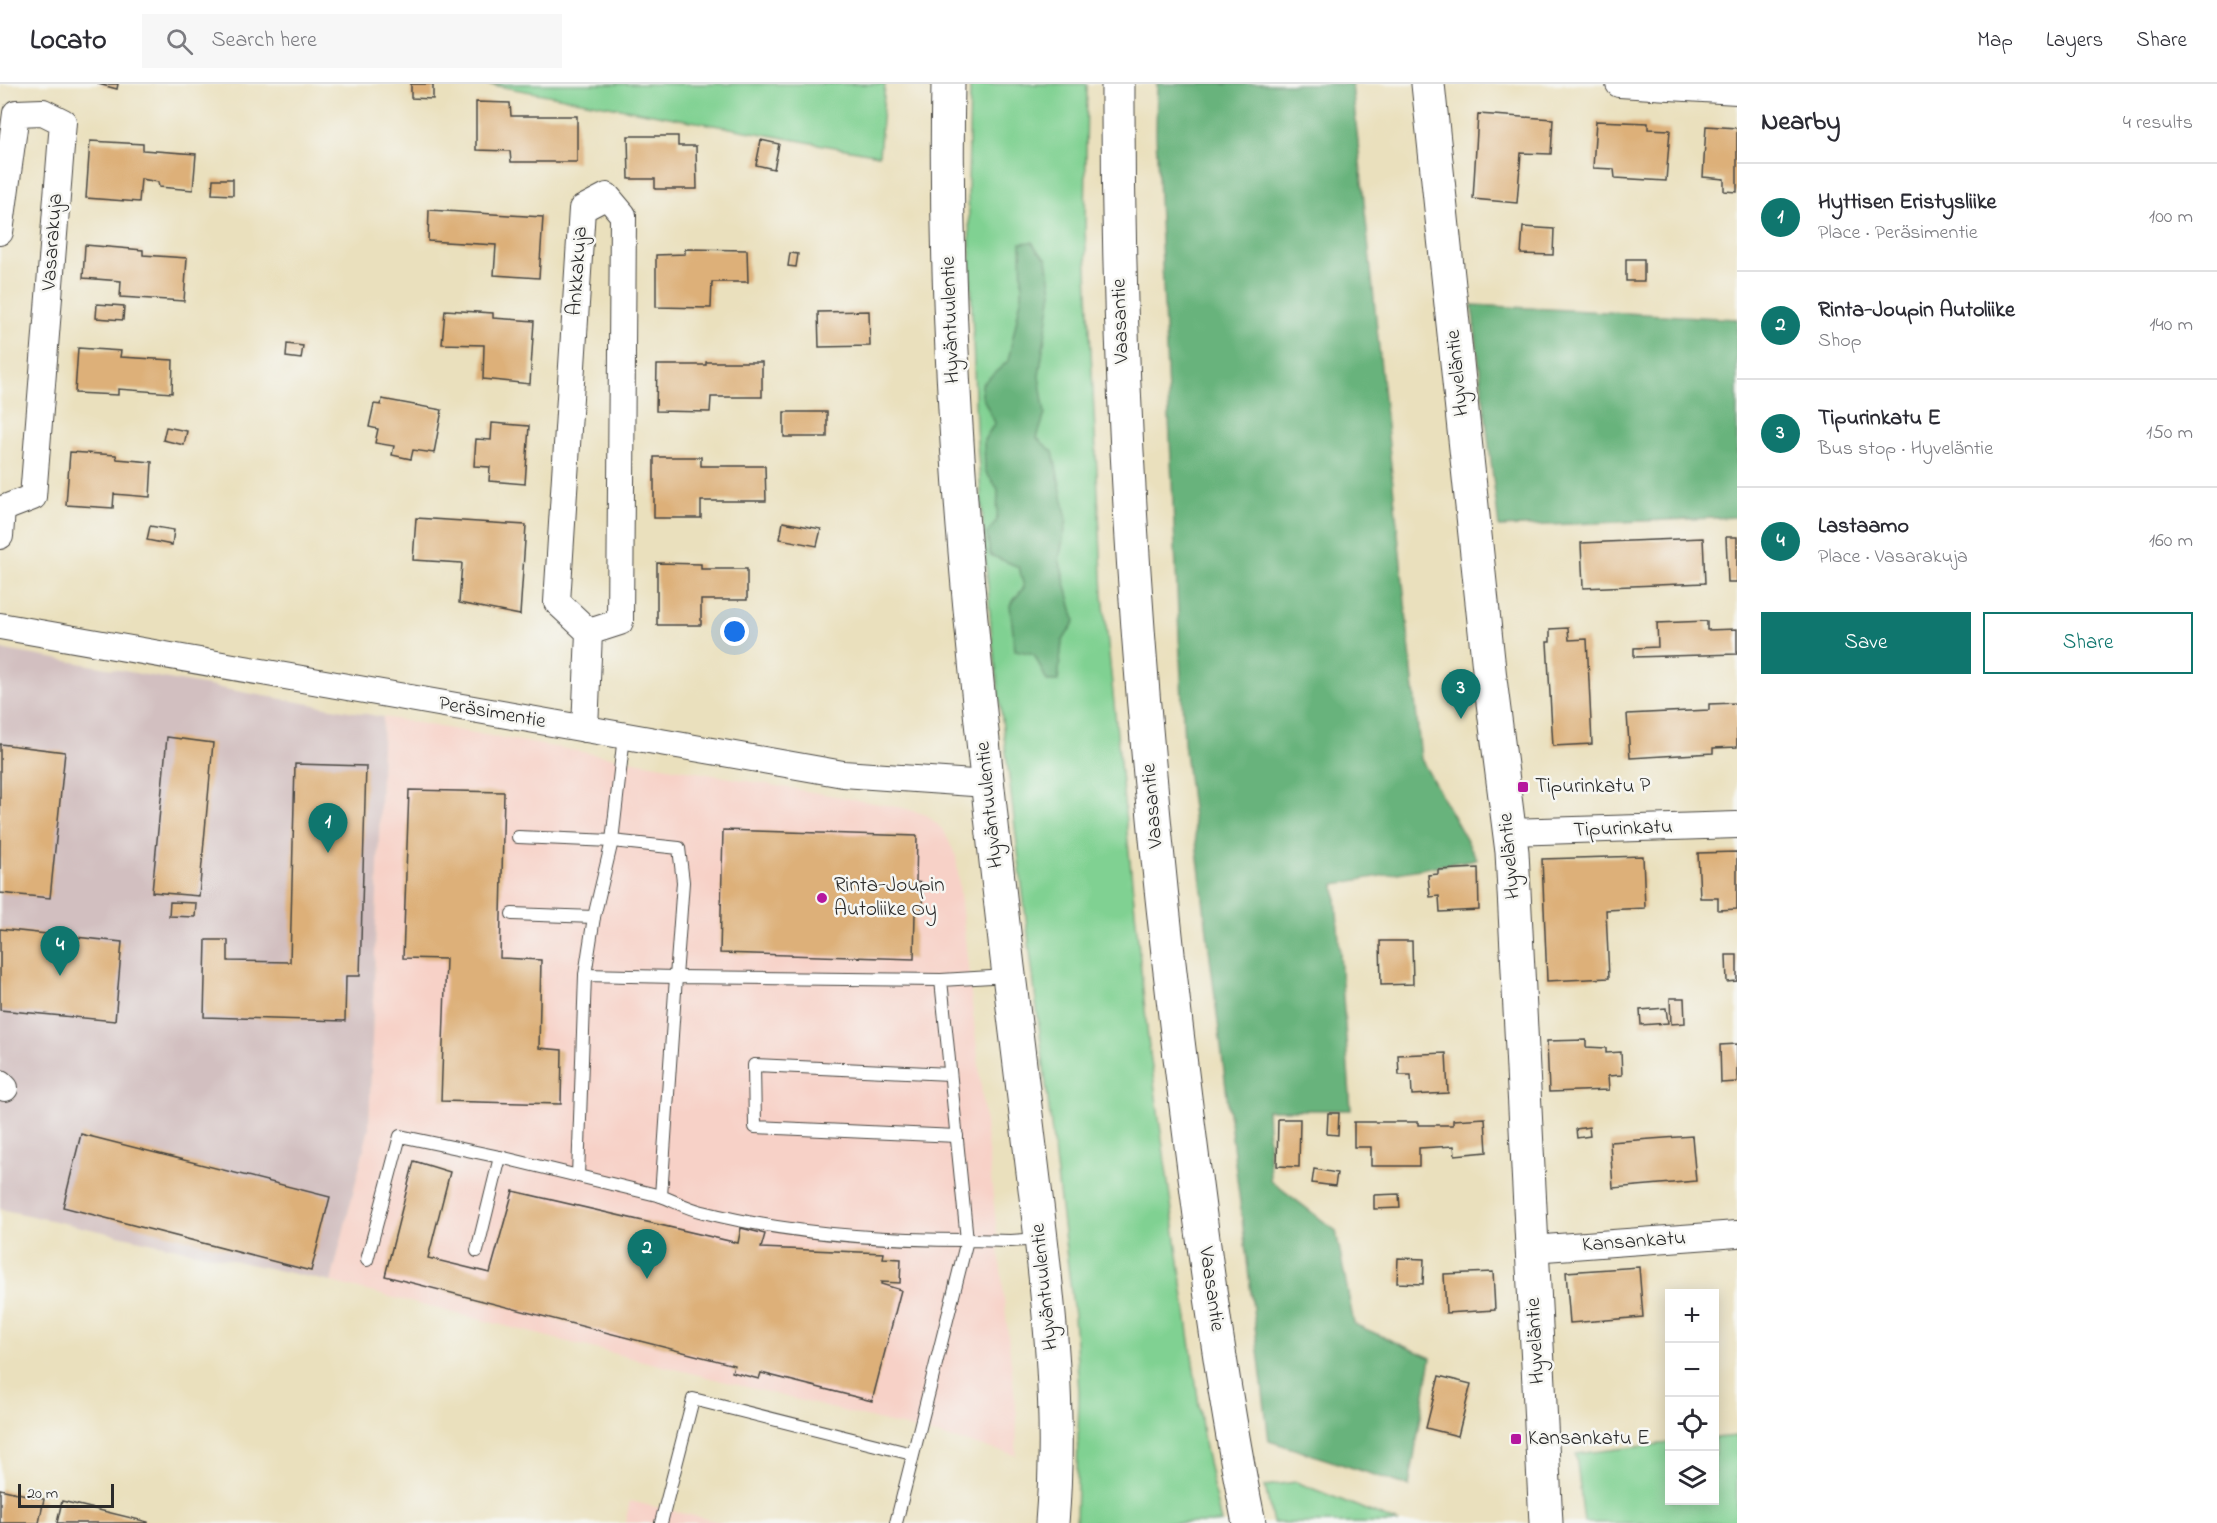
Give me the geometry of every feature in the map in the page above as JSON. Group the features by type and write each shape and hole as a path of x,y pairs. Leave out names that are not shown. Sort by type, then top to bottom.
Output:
{"street":[{"name":"Hyväntuulentie","path":"948,84 946,182 952,381 965,565 987,784 1041,1239 1055,1390 1056,1478 1052,1523"},
{"name":"Vaasantie","path":"1118,84 1117,207 1128,501 1140,666 1154,819 1195,1168 1234,1449 1249,1523"},
{"name":"Hyveläntie","path":"1428,84 1490,679 1509,832 1520,1002 1546,1523"},
{"path":"1619,84 1737,91"},
{"name":"Vasarakuja","path":"0,232 16,113 43,112 63,122 33,497 1,508 0,536"},
{"name":"Ankkakuja","path":"607,196 623,215 620,622 589,632 557,602 582,209 607,196"},
{"name":"Peräsimentie","path":"0,626 843,774 987,784"},
{"path":"585,729 589,632"},
{"name":"Tipurinkatu","path":"1509,832 1737,825"},
{"name":"Kansankatu","path":"1532,1249 1737,1234"}],"lane":[{"path":"578,1176 585,975 594,917 612,841 624,736"},
{"path":"518,837 612,841 679,848 684,882 661,1196"},
{"path":"512,914 594,917"},
{"path":"585,975 941,980 1010,976"},
{"path":"896,1523 967,1240 941,980"},
{"path":"950,1074 754,1065 755,1127 957,1136"},
{"path":"367,1260 400,1136 500,1157 661,1196 701,1212 802,1232 916,1240 1041,1239"},
{"path":"477,1251 500,1157"},
{"path":"661,1523 693,1399 912,1454"}],"shaded area":[{"path":"0,649 383,717 369,1128 331,1282 0,1209"},
{"path":"383,717 903,808 927,815 944,831 956,856 1017,1417 1016,1455 331,1282 369,1128"},
{"path":"630,1501 724,1523 625,1523"}],"green space":[{"path":"487,84 885,84 879,155"},
{"path":"970,84 1087,84 1085,230 1103,595 1148,1039 1205,1448 1221,1523 1076,1523 1079,1392 1074,1316 991,628 976,428 968,190"},
{"path":"1157,84 1352,84 1421,759 1477,859 1335,884 1351,1110 1267,1110 1270,1180 1336,1231 1354,1324 1431,1358 1409,1486 1269,1441 1184,743 1156,133"},
{"path":"1032,242 1047,259 1052,292 1039,376 1045,414 1037,438 1053,452 1067,520 1059,559 1075,621 1062,642 1058,681 1047,681 1034,654 1015,650 1010,605 1024,587 1019,567 990,555 987,534 997,520 998,489 985,471 984,440 995,423 982,396 982,384 1008,361 1022,294 1021,243"},
{"path":"1472,305 1737,319 1737,517 1499,527"},
{"path":"1737,1436 1737,1523 1584,1523 1576,1454 1665,1443 1665,1505 1719,1505 1719,1438"},
{"path":"1296,1482 1399,1523 1273,1523 1265,1486"}],"building":[{"path":"98,84 118,84 117,89"},
{"path":"411,84 433,84 433,99 411,98"},
{"path":"476,102 510,103 511,116 577,116 577,162 511,162 510,151 476,150"},
{"path":"1478,114 1553,119 1551,154 1521,153 1517,203 1473,199"},
{"path":"1596,121 1648,123 1648,129 1670,130 1666,181 1615,178 1614,169 1593,168"},
{"path":"1706,126 1737,128 1737,192 1724,191 1724,179 1703,177"},
{"path":"628,136 678,136 678,146 696,146 697,189 655,189 655,179 629,179"},
{"path":"761,140 779,144 774,169 756,165"},
{"path":"90,141 143,144 143,150 196,154 193,190 159,187 158,182 141,179 139,202 86,198"},
{"path":"213,179 233,179 233,195 212,194"},
{"path":"429,210 543,217 539,278 494,275 496,245 428,241"},
{"path":"1523,227 1554,229 1553,255 1521,254"},
{"path":"85,245 143,250 143,255 187,258 184,301 120,297 121,281 83,278"},
{"path":"685,249 747,250 748,282 712,282 711,308 656,307 656,255 685,254"},
{"path":"790,253 798,254 796,267 788,266"},
{"path":"1626,259 1644,259 1644,281 1626,281"},
{"path":"97,304 124,306 123,320 96,318"},
{"path":"445,310 493,313 493,318 534,321 530,384 483,379 484,345 442,344"},
{"path":"869,311 870,346 819,347 818,312"},
{"path":"287,344 303,346 301,359 286,357"},
{"path":"78,348 121,351 120,357 173,360 172,393 118,389 118,395 75,393"},
{"path":"706,362 762,362 762,397 711,397 710,412 656,411 657,365 706,365"},
{"path":"382,399 442,410 434,453 413,450 411,459 392,455 394,446 375,443 378,429 369,427 374,404 381,405"},
{"path":"784,412 827,412 827,437 784,437"},
{"path":"492,423 529,426 525,484 489,481 490,467 474,466 476,439 491,440"},
{"path":"166,427 187,431 184,445 163,440"},
{"path":"70,452 116,455 117,459 152,462 150,497 114,494 113,508 66,505"},
{"path":"654,457 701,457 701,466 765,466 766,501 701,501 701,518 654,518"},
{"path":"416,518 526,525 520,615 459,603 462,563 413,560"},
{"path":"783,522 821,529 817,546 780,539"},
{"path":"150,526 174,530 172,545 147,540"},
{"path":"1726,537 1737,537 1737,582 1728,582"},
{"path":"1703,538 1705,583 1583,588 1581,543"},
{"path":"657,563 701,564 701,569 747,569 747,600 701,600 701,625 657,625"},
{"path":"1707,621 1707,630 1737,629 1737,654 1634,657 1634,648 1658,647 1657,623"},
{"path":"1568,628 1569,640 1587,639 1592,744 1553,746 1547,642 1550,642 1550,629"},
{"path":"1737,703 1737,747 1713,748 1713,753 1630,758 1627,714 1709,710 1709,704"},
{"path":"167,737 213,743 199,896 152,892"},
{"path":"0,744 65,752 50,898 0,893"},
{"path":"295,764 366,766 360,976 346,976 345,1021 204,1017 206,940 228,940 228,961 290,962"},
{"path":"409,790 504,792 500,958 541,960 539,1048 562,1050 561,1104 441,1101 446,959 403,958"},
{"name":"Rinta-Joupin Autoliike Oy","path":"723,830 917,836 916,882 923,883 922,912 915,912 914,959 720,953"},
{"path":"1737,852 1737,909 1718,910 1718,898 1700,898 1698,853"},
{"path":"1643,856 1645,908 1606,910 1609,978 1547,981 1542,859"},
{"path":"1478,868 1479,910 1440,912 1439,896 1430,897 1428,875 1438,874 1438,870"},
{"path":"170,902 196,903 195,917 169,916"},
{"path":"0,929 122,942 115,1021 0,1010"},
{"path":"1380,941 1412,941 1413,984 1381,985"},
{"path":"1726,955 1737,955 1737,981 1727,982"},
{"path":"1670,998 1684,998 1685,1023 1671,1024"},
{"path":"1666,1008 1668,1023 1641,1025 1640,1010"},
{"path":"1586,1040 1586,1047 1606,1048 1606,1053 1621,1052 1622,1075 1608,1076 1609,1090 1549,1092 1547,1041"},
{"path":"1737,1044 1737,1082 1721,1083 1720,1045"},
{"path":"1446,1053 1448,1093 1412,1095 1411,1075 1399,1075 1398,1055"},
{"path":"1328,1113 1339,1113 1338,1135 1327,1134"},
{"path":"1485,1118 1487,1152 1455,1155 1454,1146 1419,1148 1419,1166 1371,1166 1371,1147 1354,1147 1354,1122 1418,1122 1418,1125 1453,1125 1453,1120"},
{"path":"1278,1119 1300,1119 1299,1167 1277,1166"},
{"path":"1589,1127 1590,1136 1577,1138 1576,1129"},
{"path":"81,1134 330,1197 311,1271 63,1207"},
{"path":"1692,1136 1696,1181 1613,1188 1610,1142"},
{"path":"414,1161 450,1172 428,1258 490,1273 513,1191 738,1243 741,1228 765,1234 761,1248 884,1253 883,1258 901,1259 900,1283 881,1282 881,1284 901,1290 872,1401 761,1373 759,1379 732,1372 734,1365 385,1276"},
{"path":"1314,1169 1337,1173 1335,1186 1312,1183"},
{"path":"1399,1194 1400,1208 1374,1209 1374,1195"},
{"path":"1398,1258 1424,1259 1423,1284 1397,1283"},
{"path":"1639,1267 1643,1317 1570,1323 1566,1272"},
{"path":"1493,1272 1495,1310 1446,1313 1444,1274"},
{"path":"1439,1376 1471,1384 1458,1436 1426,1428"},
{"path":"0,1489 44,1499 39,1523 0,1523"},
{"path":"62,1501 148,1522 148,1523 57,1523"}],"place":[{"name":"Tipurinkatu E","path":"1461,719"},
{"name":"Tipurinkatu P","path":"1523,787"},
{"name":"Hyttisen Eristysliike","path":"328,853"},
{"name":"Rinta-Joupin Autoliike Oy","path":"822,898"},
{"name":"Lastaamo","path":"60,976"},
{"name":"Rinta-Joupin Autoliike","path":"647,1279"},
{"name":"Kansankatu E","path":"1516,1439"}]}
